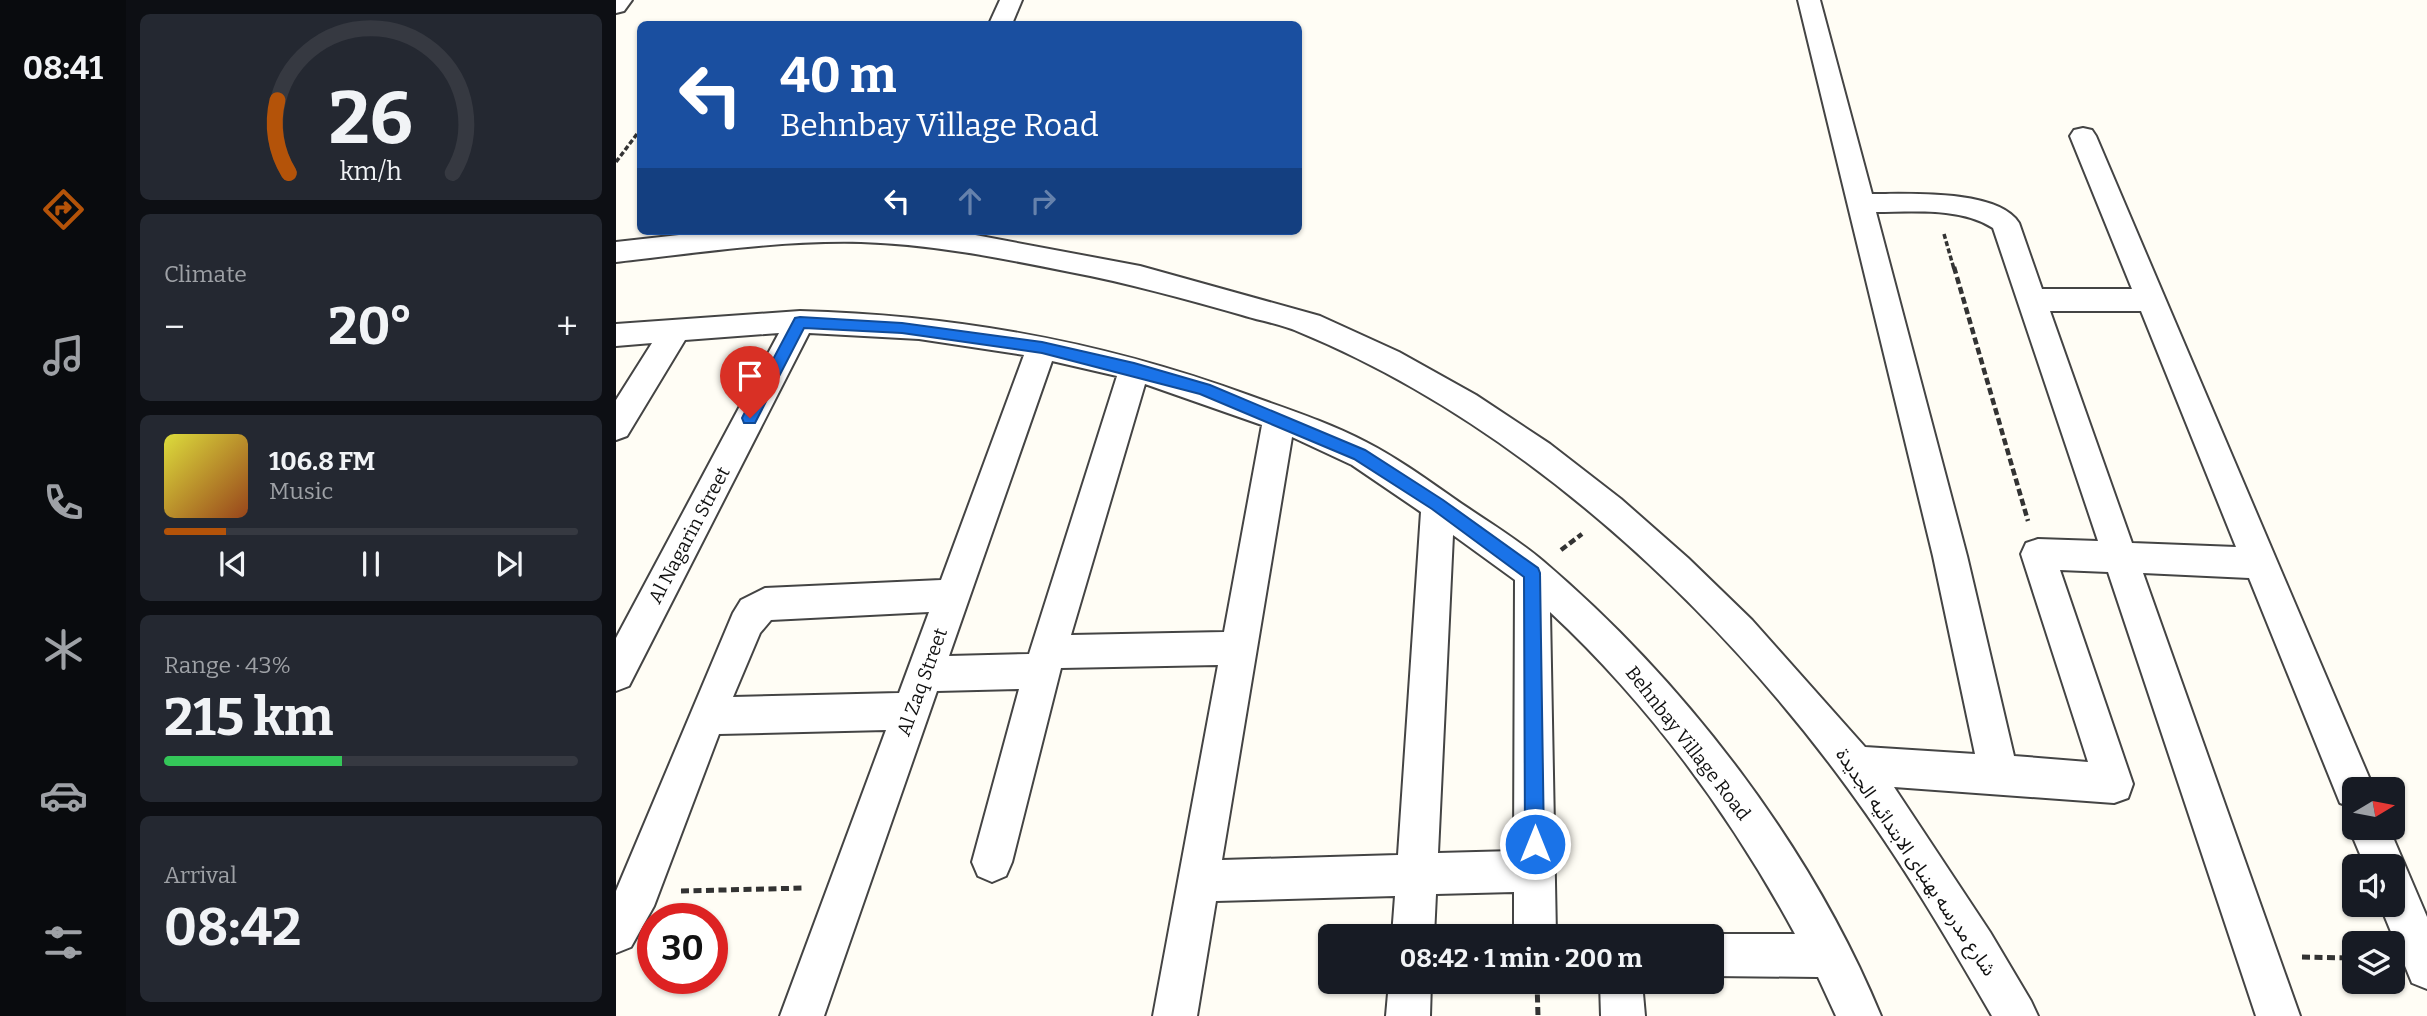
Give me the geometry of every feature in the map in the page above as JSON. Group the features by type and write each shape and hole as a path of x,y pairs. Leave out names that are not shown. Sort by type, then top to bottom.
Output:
{"street":[{"path":"616,6 621,0"},
{"path":"1002,21 1012,0"},
{"path":"1810,0 1950,556 1999,774"},
{"path":"2083,135 2349,777"},
{"path":"1862,202 1975,208 1998,216 2005,223 2278,1016"},
{"name":"شارع مدرسه بهنباى الابتدائيه الجديدة","path":"616,252 784,235"},
{"name":"شارع مدرسه بهنباى الابتدائيه الجديدة","path":"920,235 1107,269 1206,293 1307,323 1384,358 1460,401 1535,452 1692,583 1773,667 1856,766 1964,926 2017,1016"},
{"path":"2030,300 2151,300"},
{"name":"Behnbay Village Road","path":"616,335 800,322 927,330 1042,347 1134,369 1204,390 1360,454 1438,505 1532,573 1635,672 1735,798 1845,992"},
{"name":"Al Nagarin Street","path":"616,674 800,322"},
{"path":"616,427 676,330"},
{"name":"Al Zaq Street","path":"802,1016 1042,347"},
{"path":"992,862 1045,662 1134,369"},
{"path":"1175,1016 1279,419"},
{"path":"1414,924 1438,505"},
{"path":"1856,766 2114,784 2038,554 2262,563"},
{"path":"1532,573 1535,924"},
{"path":"616,932 639,891 707,716 754,611 765,604 953,595"},
{"path":"925,674 1239,648"},
{"path":"707,716 911,712"},
{"path":"1199,881 1535,871"},
{"path":"2405,915 2427,968"},
{"path":"1724,959 1845,992"},
{"path":"1408,1016 1409,994"},
{"path":"1622,994 1623,1016"}],"path":[{"path":"616,162 637,134"},
{"path":"1935,206 2038,554"},
{"path":"1532,573 1610,512"},
{"path":"639,891 848,887"},
{"path":"1537,994 1538,1016"}],"route":[{"path":"750,418 800,322 902,328 1042,347 1134,369 1204,390 1360,454 1438,505 1532,573 1535,844"}]}
